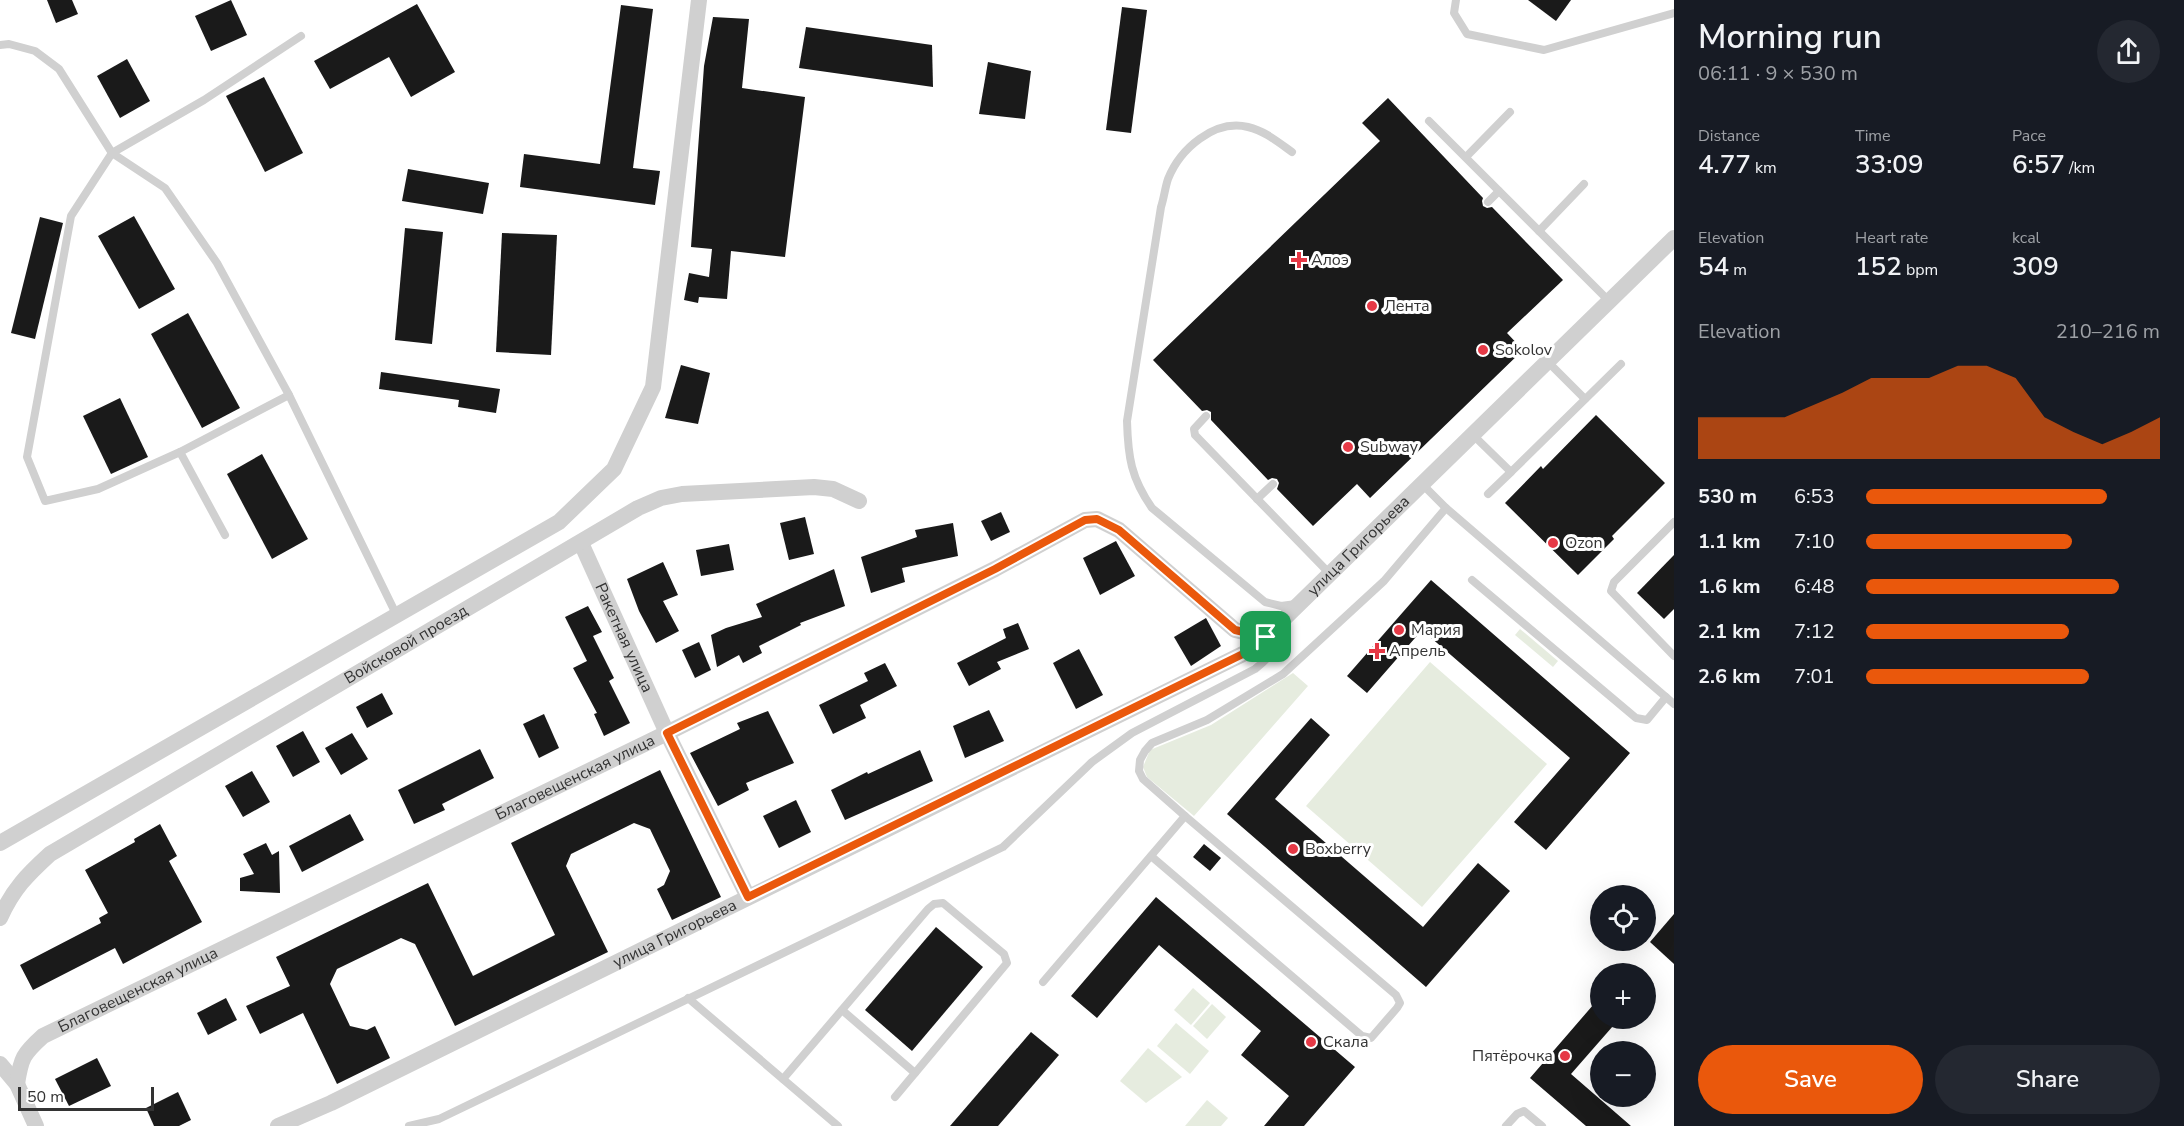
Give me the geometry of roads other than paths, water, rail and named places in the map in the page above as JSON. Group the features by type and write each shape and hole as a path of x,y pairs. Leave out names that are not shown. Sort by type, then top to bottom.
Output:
{"street":[{"path":"0,843 560,522 614,469 653,387 699,0"},
{"name":"улица Григорьева","path":"278,1126 331,1103 1253,649 1674,238"},
{"name":"Войсковой проезд","path":"0,918 7,902 25,877 50,854 638,508 672,496 814,487 833,489 859,501"},
{"name":"Благовещенская улица","path":"18,1084 20,1065 27,1050 43,1036 667,733 995,569 1085,520 1097,519 1119,530 1235,630 1266,637"},
{"name":"Ракетная улица","path":"581,543 667,733 748,897"},
{"path":"0,1064 18,1084 36,1126"}],"lane":[{"path":"1456,0 1454,13 1467,34 1544,50 1674,14"},
{"path":"289,395 180,452 98,489 45,501 27,457 71,216 112,153 204,100 301,36"},
{"path":"0,45 9,44 35,51 59,69 112,153 165,188 217,263 289,395 397,616"},
{"path":"1466,157 1510,112"},
{"path":"1429,121 1609,301"},
{"path":"410,1126 439,1119 1003,847 1092,762 1132,733 1255,669 1267,660 1284,636 1294,610 1265,602 1152,508 1142,493 1128,453 1127,421 1161,207 1168,178 1184,155 1200,138 1222,127 1247,126 1269,135 1292,152"},
{"path":"1539,231 1584,184"},
{"path":"1488,202 1499,191"},
{"path":"1548,362 1585,399"},
{"path":"1488,494 1621,364"},
{"path":"1206,416 1194,429 1195,435 1330,574"},
{"path":"1473,435 1510,472"},
{"path":"180,452 225,535"},
{"path":"1257,499 1273,484"},
{"path":"1422,484 1446,508 1674,704"},
{"path":"1151,856 1362,1036 1371,1038 1382,1026 1400,1003 1396,995 1143,779 1139,771 1140,760 1152,743 1207,720 1283,674 1384,582 1446,508"},
{"path":"1674,522 1614,582 1611,591 1674,656"},
{"path":"1472,580 1636,718 1647,720 1666,697"},
{"path":"1044,982 1185,816"},
{"path":"783,1079 934,904 943,903 996,947 1007,958 1007,963 895,1097"},
{"path":"688,998 838,1126"},
{"path":"842,1010 915,1073"},
{"path":"1506,1126 1516,1114 1524,1111 1542,1126"}],"place":[{"name":"Алоэ","path":"1299,260"},
{"name":"Лента","path":"1372,306"},
{"name":"Sokolov","path":"1483,350"},
{"name":"Subway","path":"1348,447"},
{"name":"Ozon","path":"1553,543"},
{"name":"Мария","path":"1399,630"},
{"name":"Апрель","path":"1377,651"},
{"name":"Boxberry","path":"1293,849"},
{"name":"Скала","path":"1311,1042"},
{"name":"Пятёрочка","path":"1565,1056"}]}
